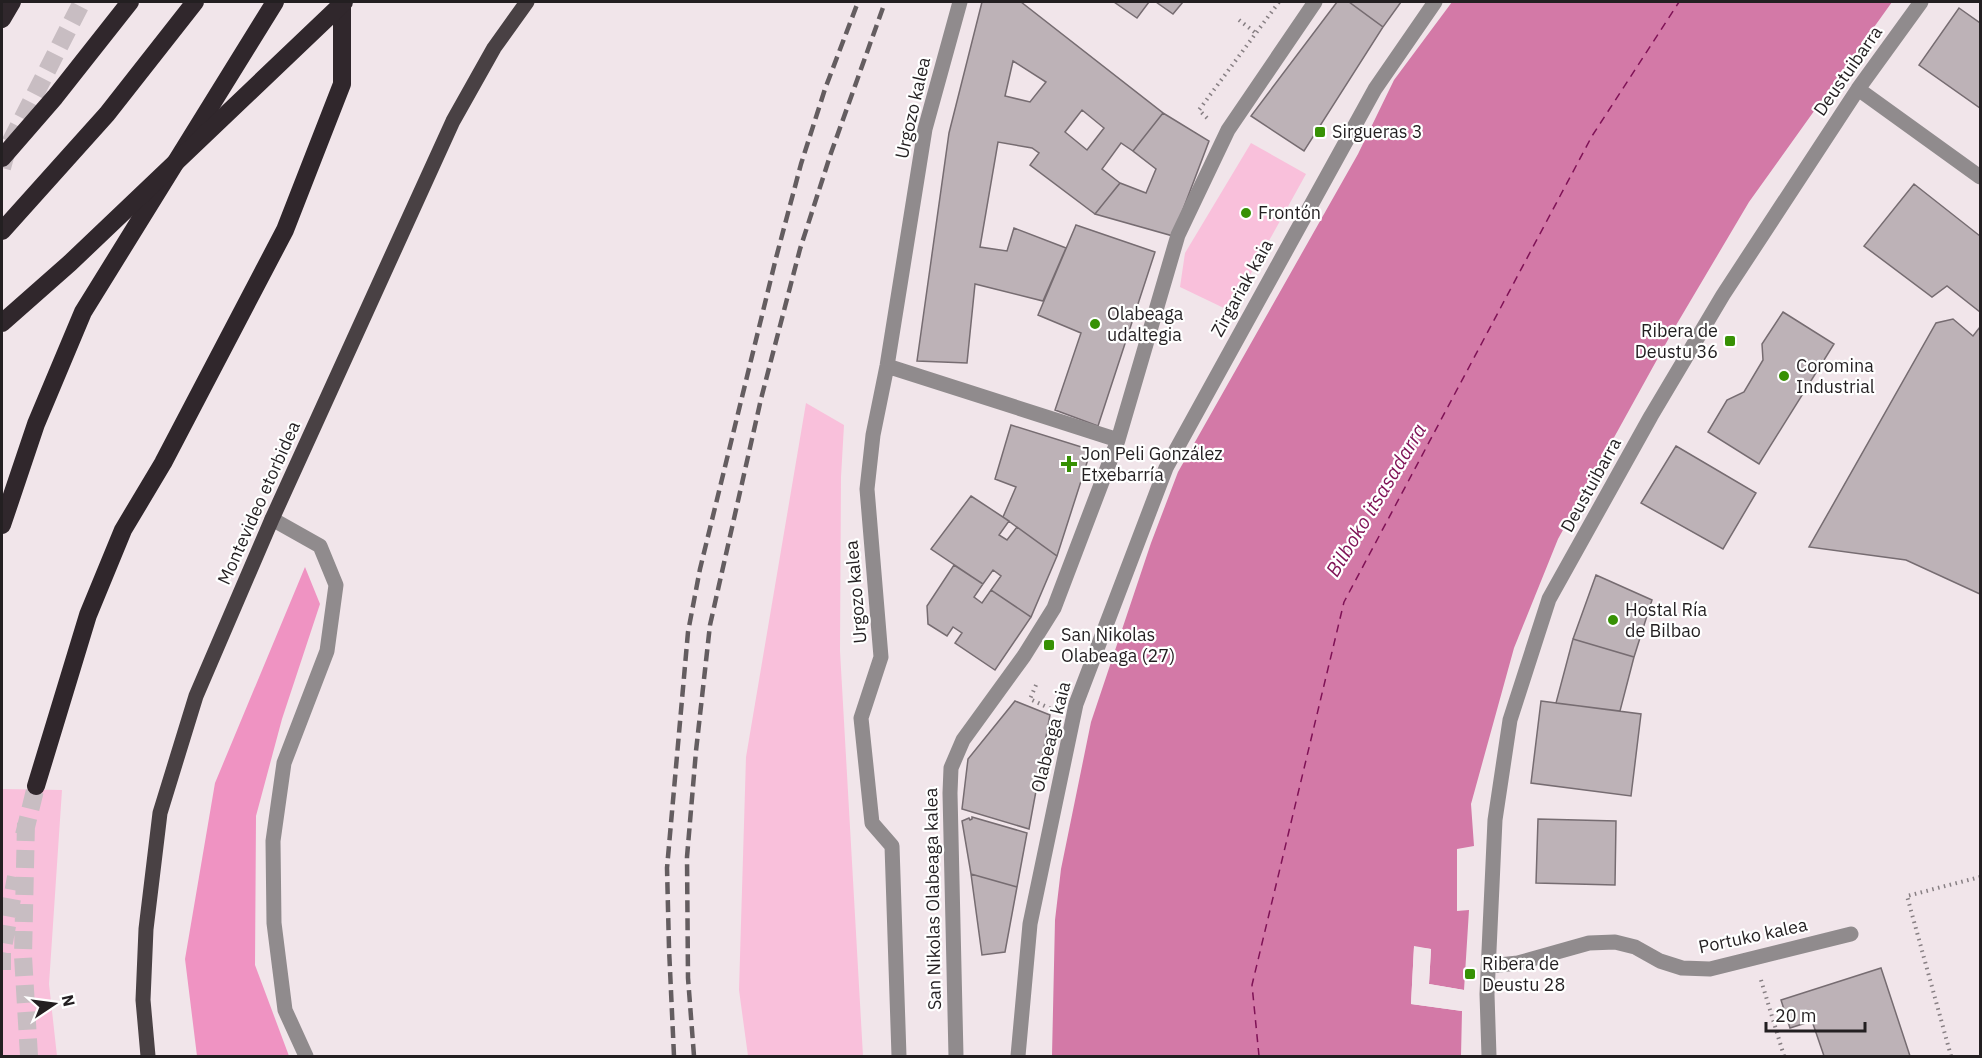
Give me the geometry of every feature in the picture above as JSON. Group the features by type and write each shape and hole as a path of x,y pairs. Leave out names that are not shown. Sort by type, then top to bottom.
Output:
{"highway":[{"path":"2,19 12,2"},
{"path":"2,158 55,97 130,2"},
{"path":"2,231 107,114 195,2"},
{"path":"2,525 36,424 83,312 275,2"},
{"path":"2,323 70,263 343,2"},
{"path":"36,786 88,615 123,530 163,463 285,230 330,116 342,84 343,2"}],"main road":[{"name":"Montevideo etorbidea","path":"148,1056 143,1000 146,929 160,813 196,696 272,519 453,121 494,48 527,2"}],"street":[{"name":"Urgozo kalea","path":"899,1056 892,846 872,823 861,717 882,657 867,489 873,435 887,366 925,129 960,2"},
{"name":"San Nikolas Olabeaga kalea","path":"956,1056 951,768 963,740 1024,656 1054,608 1118,440 1178,235 1228,130 1315,2"},
{"name":"Zirgariak kaia","path":"1197,411 1375,89 1435,2"},
{"name":"Deustuibarra","path":"1489,1056 1487,994 1495,820 1510,720 1549,599 1651,416 1723,295 1858,89 1921,2"},
{"path":"1858,89 1980,177"},
{"path":"887,366 1118,440"},
{"name":"Olabeaga kaia","path":"1018,1056 1030,924 1076,704 1166,468 1197,411"},
{"path":"272,519 320,546 336,585 327,651 284,763 273,841 274,923 285,1010 306,1056"},
{"name":"Portuko kalea","path":"1489,966 1518,963 1589,943 1615,942 1635,947 1682,968 1710,969 1851,934"}],"path":[{"path":"1214,124 1199,110 1279,2"},
{"path":"1239,20 1257,34"},
{"path":"1039,678 1030,699 1055,711"},
{"path":"1951,1056 1907,896 1980,877"},
{"path":"1755,959 1784,1056"}],"shaded area":[{"name":"Frontón","path":"1251,143 1306,174 1230,311 1180,287 1185,253"},
{"path":"806,403 844,425 841,477 840,651 863,1056 748,1056 739,990 746,757"},
{"path":"305,567 320,604 282,719 256,816 255,965 289,1056 197,1056 185,959 215,783"},
{"path":"2,789 62,790 49,984 57,1056 2,1056"}],"water":[{"name":"Bilboko itsasadarra","path":"1452,2 1892,2 1749,202 1675,327 1558,539 1514,648 1471,804 1474,846 1457,849 1457,911 1469,910 1464,990 1429,984 1431,949 1414,947 1411,1004 1462,1011 1461,1056 1052,1056 1055,920 1061,869 1091,722 1151,543 1178,472 1358,154 1394,80"}],"pier":[{"path":"1414,946 1431,949 1429,984 1464,990 1464,993 1427,987 1428,952 1417,950 1415,1001 1463,1008 1462,1011 1411,1004"}],"building":[{"path":"982,2 1021,2 1163,113 1133,151 1121,143 1102,169 1120,183 1095,214 1030,165 1039,153 1032,148 998,142 980,247 1007,251 1014,228 1066,248 1043,301 975,284 967,363 917,361 949,133","holes":["1013,61 1046,82 1030,102 1005,96","1082,110 1104,128 1087,150 1065,132"]},
{"path":"1114,2 1149,2 1137,18"},
{"path":"1156,2 1183,2 1173,14"},
{"path":"1337,2 1349,2 1383,27 1304,151 1251,116"},
{"path":"1349,2 1401,2 1383,27"},
{"path":"1959,8 1980,23 1980,108 1919,65"},
{"path":"1163,113 1209,141 1173,236 1095,214 1120,183 1146,193 1156,169 1133,151"},
{"path":"1914,184 1980,236 1980,312 1947,286 1932,297 1864,246"},
{"name":"Olabeaga udaltegia","path":"1076,225 1155,252 1098,426 1055,410 1081,333 1038,315"},
{"name":"Coromina Industrial","path":"1783,312 1834,344 1759,464 1708,432 1727,400 1744,392 1763,360 1762,344"},
{"path":"1953,319 1973,336 1980,327 1980,594 1906,560 1809,547 1936,323"},
{"path":"1011,425 1091,450 1057,556 1003,517 1016,487 995,479"},
{"path":"1676,446 1756,493 1723,549 1641,503"},
{"path":"971,496 1009,521 999,535 1007,540 1017,527 1057,556 1031,617 991,590 1001,576 993,570 983,584 931,549"},
{"path":"954,565 983,584 974,597 982,603 991,590 1031,617 995,670 955,643 962,633 953,627 947,636 928,624 927,606"},
{"name":"Hostal Ría de Bilbao","path":"1596,575 1652,600 1634,657 1573,639"},
{"path":"1573,639 1634,657 1620,711 1556,703"},
{"path":"1015,701 1050,715 1029,829 962,809 968,759"},
{"path":"1541,701 1641,714 1631,796 1531,783"},
{"path":"972,817 1027,833 1017,887 971,874 962,821 969,818 970,820"},
{"path":"1538,819 1616,821 1615,885 1536,883"},
{"path":"971,874 1017,887 1005,952 982,955"},
{"path":"1881,968 1910,1056 1824,1056 1812,1021 1790,1028 1781,1000"}],"ferry route":[{"path":"1259,1056 1252,985 1344,602 1592,136 1679,2"}],"tunnel":[{"path":"2,168 7,149 82,2"},
{"path":"24,835 36,786"},
{"path":"26,823 23,956 29,1056"},
{"path":"2,970 2,953 16,877"}],"railway":[{"path":"674,1056 667,868 688,632 700,569 801,164 825,89 858,2"},
{"path":"694,1056 688,978 687,857 710,625 761,399 800,249 831,153 885,2"}],"place":[{"name":"Sirgueras 3","path":"1320,132"},
{"name":"Frontón","path":"1246,213"},
{"name":"Olabeaga udaltegia","path":"1095,324"},
{"name":"Ribera de Deustu 36","path":"1730,341"},
{"name":"Coromina Industrial","path":"1784,376"},
{"name":"Jon Peli González Etxebarría","path":"1069,464"},
{"name":"Hostal Ría de Bilbao","path":"1613,620"},
{"name":"San Nikolas Olabeaga (27)","path":"1049,645"},
{"name":"Ribera de Deustu 28","path":"1470,974"}]}
